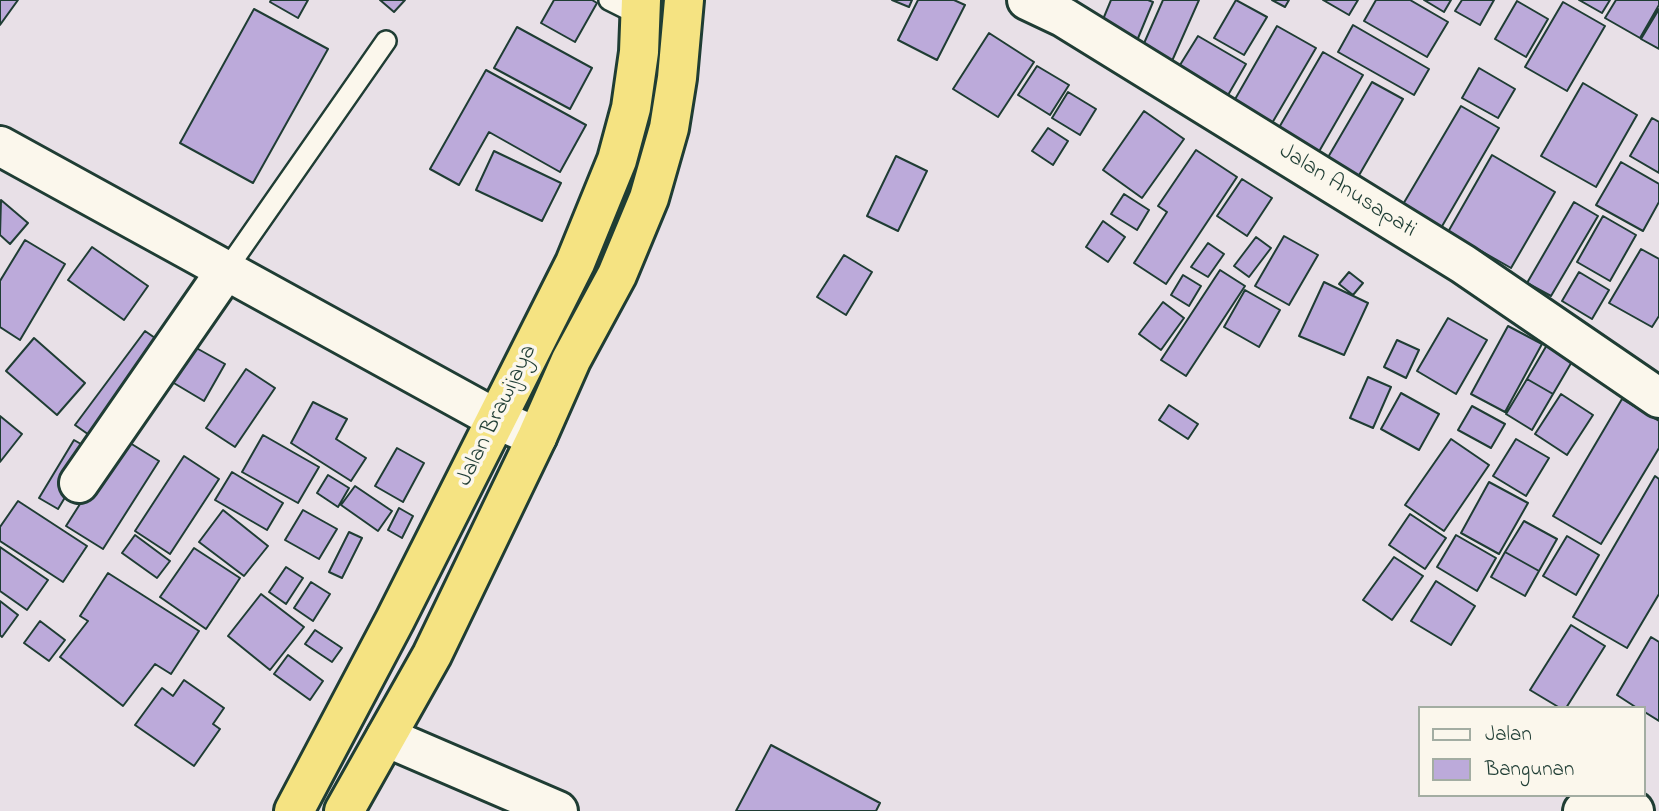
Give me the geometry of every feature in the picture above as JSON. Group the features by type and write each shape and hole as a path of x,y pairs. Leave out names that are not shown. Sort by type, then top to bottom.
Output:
{"highway":[{"name":"Jalan Brawijaya","path":"344,811 432,655 571,360 617,275 649,198 669,128 677,78 684,0"},
{"name":"Jalan Brawijaya","path":"294,811 498,420 515,380 575,263 617,160 631,108 631,5"}],"street":[{"name":"Jalan Anusapati","path":"1027,0 1075,25 1463,264 1659,398"},
{"path":"0,146 498,420 537,437"},
{"path":"79,483 227,269"},
{"path":"386,737 558,811"},
{"path":"1583,811 1588,807 1609,804 1634,811"}],"lane":[{"path":"227,269 386,41"}],"building":[{"path":"0,0 18,0 0,25"},
{"path":"308,0 298,18 270,2"},
{"path":"380,0 405,0 394,12"},
{"path":"554,0 592,0 597,3 575,42 541,23"},
{"path":"892,0 912,0 909,7"},
{"path":"918,0 954,0 965,5 937,60 898,40"},
{"path":"1111,0 1153,2 1136,43 1099,29"},
{"path":"1163,0 1199,0 1168,70 1138,57"},
{"path":"1236,0 1267,17 1244,55 1214,38"},
{"path":"1272,0 1289,0 1285,7"},
{"path":"1323,0 1358,0 1349,15"},
{"path":"1376,0 1410,0 1448,22 1427,57 1364,21"},
{"path":"1424,0 1451,0 1444,12"},
{"path":"1462,0 1494,0 1480,25 1455,11"},
{"path":"1579,0 1610,0 1602,13"},
{"path":"1616,0 1659,0 1659,5 1640,38 1605,18"},
{"path":"1517,1 1548,19 1526,57 1495,39"},
{"path":"1563,2 1605,26 1567,91 1525,67"},
{"path":"254,9 328,49 253,183 180,143"},
{"path":"1659,9 1659,49 1641,39"},
{"path":"1353,25 1429,69 1414,95 1338,52"},
{"path":"1277,26 1316,48 1268,130 1230,108"},
{"path":"517,27 592,68 570,109 494,68"},
{"path":"989,33 1034,62 998,117 953,89"},
{"path":"1198,36 1246,64 1224,102 1175,73"},
{"path":"1323,52 1363,75 1317,155 1277,131"},
{"path":"1037,66 1069,85 1050,115 1018,95"},
{"path":"1479,68 1515,89 1498,118 1462,98"},
{"path":"486,70 586,125 560,172 489,132 459,185 430,169"},
{"path":"1372,82 1403,99 1358,177 1327,159"},
{"path":"1583,83 1637,115 1596,187 1541,156"},
{"path":"1068,92 1096,109 1080,135 1052,118"},
{"path":"1461,106 1499,128 1441,228 1402,206"},
{"path":"1144,111 1184,139 1142,198 1103,170"},
{"path":"1652,118 1659,122 1659,173 1630,156"},
{"path":"1048,128 1068,141 1053,165 1032,151"},
{"path":"1196,150 1237,177 1166,284 1134,263 1167,212 1158,206"},
{"path":"494,151 561,183 542,221 476,190"},
{"path":"1492,155 1555,192 1511,268 1448,232"},
{"path":"896,156 927,171 898,231 867,216"},
{"path":"1621,162 1659,184 1659,202 1643,231 1596,205"},
{"path":"1242,179 1272,198 1247,236 1217,216"},
{"path":"1124,194 1149,210 1137,230 1111,214"},
{"path":"1,200 28,223 10,244 0,235"},
{"path":"1574,202 1598,216 1551,296 1527,283"},
{"path":"1603,216 1636,235 1610,281 1577,262"},
{"path":"1103,221 1125,237 1108,262 1086,247"},
{"path":"1284,236 1318,255 1289,305 1255,286"},
{"path":"1256,237 1271,248 1249,277 1234,266"},
{"path":"25,240 65,264 20,340 0,327 0,281"},
{"path":"1208,243 1224,254 1208,277 1191,267"},
{"path":"92,247 148,286 124,320 68,280"},
{"path":"1641,249 1659,259 1659,316 1652,327 1609,303"},
{"path":"844,255 872,272 846,315 817,297"},
{"path":"1220,270 1245,286 1186,376 1161,360"},
{"path":"1349,272 1363,283 1353,295 1339,284"},
{"path":"1579,272 1609,290 1592,319 1562,301"},
{"path":"1183,275 1201,286 1189,306 1171,295"},
{"path":"1324,282 1368,303 1344,355 1299,336"},
{"path":"1245,290 1280,310 1259,347 1224,327"},
{"path":"1163,302 1184,318 1161,350 1139,334"},
{"path":"1448,318 1487,340 1456,394 1417,371"},
{"path":"1508,326 1542,344 1505,412 1471,394"},
{"path":"145,331 168,347 99,442 75,425"},
{"path":"34,338 85,383 57,415 6,371"},
{"path":"1551,338 1577,353 1553,394 1527,379"},
{"path":"182,340 225,364 204,401 162,376"},
{"path":"1397,340 1419,350 1406,378 1384,367"},
{"path":"246,369 275,388 235,447 206,428"},
{"path":"1368,377 1391,387 1373,428 1350,418"},
{"path":"1527,379 1553,394 1532,430 1506,414"},
{"path":"1401,393 1439,414 1419,450 1381,429"},
{"path":"1561,394 1593,415 1567,455 1535,434"},
{"path":"1622,399 1659,421 1659,448 1601,544 1553,516"},
{"path":"313,402 347,419 336,439 366,458 351,481 291,443"},
{"path":"1169,405 1198,424 1188,439 1159,420"},
{"path":"1472,406 1505,424 1491,448 1458,430"},
{"path":"0,416 22,434 0,462"},
{"path":"263,435 319,467 298,503 242,472"},
{"path":"122,438 159,461 103,549 66,526"},
{"path":"1451,439 1489,465 1444,531 1405,505"},
{"path":"1516,439 1549,458 1526,496 1493,476"},
{"path":"74,440 93,451 58,509 39,498"},
{"path":"397,448 424,463 403,502 375,486"},
{"path":"184,456 219,479 170,554 135,531"},
{"path":"232,472 283,503 267,530 215,500"},
{"path":"328,475 349,488 338,507 317,493"},
{"path":"1655,476 1659,479 1659,594 1627,648 1573,617"},
{"path":"1489,482 1528,503 1499,554 1461,533"},
{"path":"355,486 392,511 378,531 341,505"},
{"path":"18,501 87,546 63,582 0,541 0,527"},
{"path":"399,508 413,516 402,538 388,530"},
{"path":"223,510 268,546 244,576 199,542"},
{"path":"303,510 337,529 319,559 285,540"},
{"path":"1410,514 1446,538 1425,569 1389,545"},
{"path":"1524,521 1557,539 1539,571 1505,552"},
{"path":"349,532 362,538 342,578 329,572"},
{"path":"135,535 170,561 157,578 122,553"},
{"path":"1456,535 1496,558 1477,591 1437,567"},
{"path":"1567,536 1599,555 1576,595 1543,576"},
{"path":"0,547 48,580 27,610 0,591"},
{"path":"194,548 240,578 206,629 160,597"},
{"path":"1505,552 1539,571 1525,596 1491,577"},
{"path":"1394,557 1423,576 1392,620 1363,600"},
{"path":"286,567 303,578 286,604 269,592"},
{"path":"108,573 199,631 171,674 155,664 123,706 60,657 88,621 80,616"},
{"path":"1436,581 1475,606 1451,645 1411,621"},
{"path":"311,582 330,594 313,621 294,608"},
{"path":"261,594 304,627 270,670 228,636"},
{"path":"0,601 18,615 2,637 0,635"},
{"path":"40,621 65,640 49,661 24,643"},
{"path":"1571,625 1605,646 1567,706 1557,706 1530,690"},
{"path":"315,630 342,648 332,662 305,644"},
{"path":"1651,637 1659,642 1659,721 1645,712 1645,706 1634,706 1617,695"},
{"path":"288,655 323,681 310,700 274,674"},
{"path":"184,680 224,708 213,724 220,729 194,766 135,725 162,688 173,696"},
{"path":"771,745 880,803 876,811 736,811"}]}
